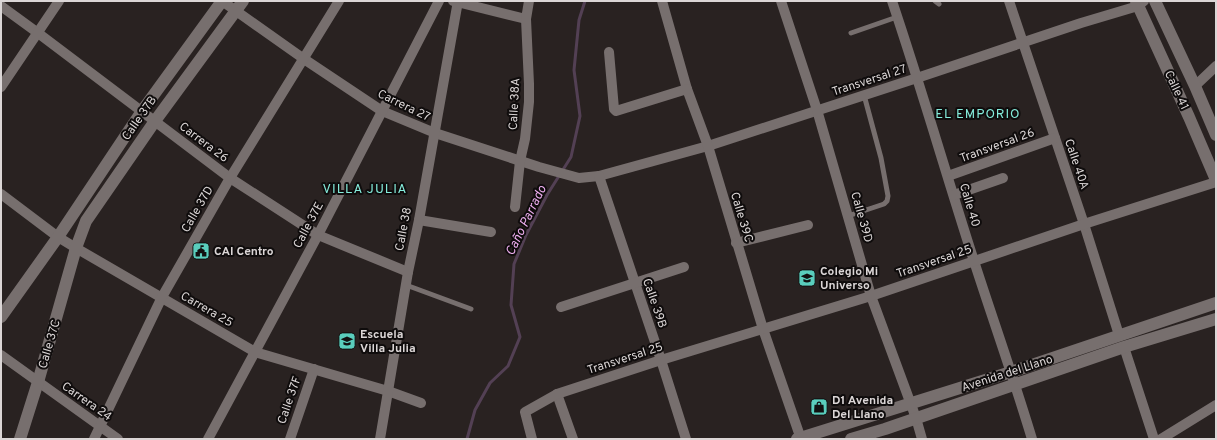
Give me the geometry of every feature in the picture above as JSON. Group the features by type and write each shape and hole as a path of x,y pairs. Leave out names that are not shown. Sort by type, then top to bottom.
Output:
{"street":[{"path":"1,87 59,1"},
{"name":"Carrera 27","path":"222,1 239,6 304,59 382,111 434,133 539,167 578,178 599,176"},
{"name":"Calle 37B","path":"1,317 58,237 142,112 222,1"},
{"name":"Calle 37D","path":"94,439 162,297 230,178 339,1"},
{"name":"Calle 37E","path":"208,439 318,235 439,1"},
{"name":"Calle 38A","path":"515,207 529,102 530,84 526,19 529,1"},
{"name":"Calle 39C","path":"662,1 687,89 708,146 763,329 800,439"},
{"name":"Calle 39D","path":"781,1 817,110 871,296 916,418 922,439"},
{"name":"Calle 40","path":"892,1 974,261 1016,384 1032,439"},
{"name":"Calle 40A","path":"1009,1 1084,224 1119,335"},
{"name":"Calle 41","path":"1155,1 1216,135"},
{"path":"456,2 526,19"},
{"name":"Calle 38","path":"380,439 456,2"},
{"name":"Transversal 27","path":"599,176 708,146 1139,3"},
{"name":"Calle 41","path":"1139,3 1216,181"},
{"name":"Carrera 26","path":"1,6 230,178 318,235 408,272"},
{"name":"Calle 37B","path":"76,248 86,221 155,121 239,6"},
{"path":"609,52 614,109 617,112 687,89"},
{"path":"1195,86 1216,66"},
{"name":"Transversal 26","path":"948,176 1055,138"},
{"name":"Calle 39B","path":"599,176 686,439"},
{"name":"Calle 37B","path":"58,237 116,178"},
{"path":"954,195 1003,178"},
{"name":"Transversal 25","path":"532,439 525,412 557,394 661,360 871,296 1216,181"},
{"name":"Carrera 25","path":"1,194 58,237 255,352 388,391 421,403"},
{"path":"419,220 491,232"},
{"path":"736,243 808,225"},
{"name":"Calle 37C","path":"20,439 38,382 76,248"},
{"path":"561,307 684,267"},
{"name":"Avenida del Llano","path":"800,439 1011,372 1216,303"},
{"name":"Avenida del Llano","path":"851,439 882,434 916,418 1124,347 1216,318"},
{"path":"1124,347 1154,439"},
{"name":"Carrera 24","path":"1,356 118,439"},
{"name":"Calle 37F","path":"290,439 314,369"},
{"path":"557,394 573,439"},
{"path":"1161,439 1216,405"}],"lane":[{"path":"851,33 898,17"},
{"path":"848,216 884,204 887,201 888,196 881,158 864,95"},
{"path":"406,285 471,309"}],"waterway":[{"name":"Caño Parrado","path":"467,439 475,410 490,383 508,366 520,337 511,305 514,264 526,235 547,195 571,157 580,116 574,70 579,20 585,1"}],"place":[{"name":"CAI Centro","path":"201,251"},
{"name":"Colegio Mi Universo","path":"807,278"},
{"name":"Escuela Villa Julia","path":"347,341"},
{"name":"D1 Avenida Del Llano","path":"819,407"}],"district":[{"name":"EL EMPORIO","path":"978,113"},
{"name":"VILLA JULIA","path":"365,188"}]}
